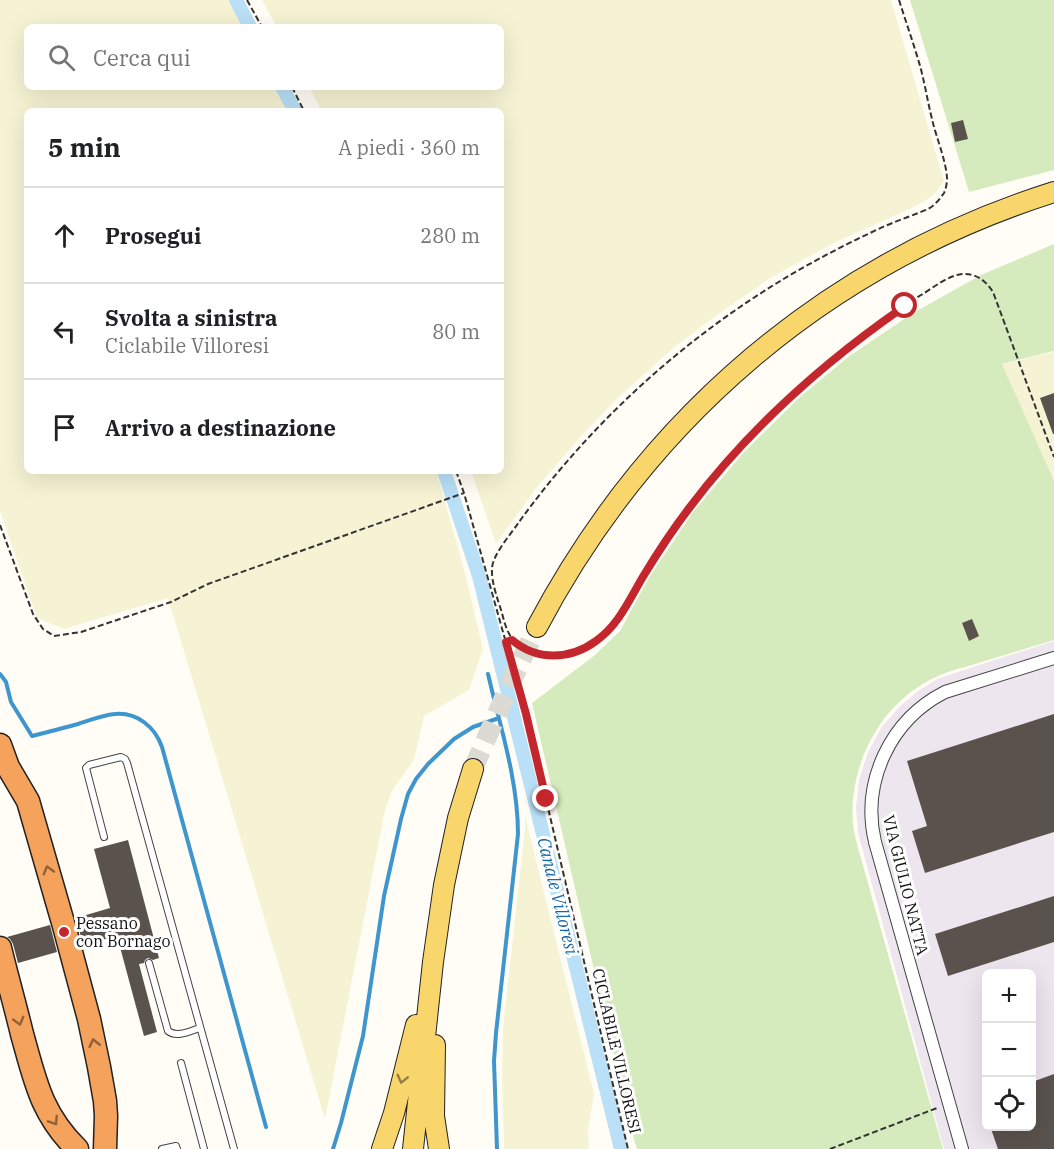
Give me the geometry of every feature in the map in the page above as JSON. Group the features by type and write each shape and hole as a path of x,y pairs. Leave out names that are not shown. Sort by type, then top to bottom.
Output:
{"highway":[{"path":"0,745 8,767 22,788 27,801 86,1007 105,1101 105,1149"},
{"path":"0,948 37,1089 51,1118 77,1149"}],"main road":[{"path":"537,627 580,554 629,485 690,415 746,362 813,310 885,265 930,241 969,224 1054,192"},
{"path":"413,1149 433,962 444,885 458,818 473,769"},
{"path":"382,1149 394,1113 433,962"},
{"path":"433,962 434,1116 439,1149"}],"street":[{"name":"VIA GIULIO NATTA","path":"962,1149 875,842 871,822 874,783 882,758 893,737 909,718 935,697 1054,658"}],"lane":[{"path":"104,837 86,768 89,765 121,757 127,763 234,1149"},
{"path":"149,963 168,1031 177,1035 200,1028"},
{"path":"181,1063 204,1149"},
{"path":"162,1149 176,1146 177,1149"}],"path":[{"path":"247,0 260,24"},
{"path":"899,0 919,62 932,122 941,150 947,177 946,190 933,207 853,241 776,283 732,312 670,360 606,419 559,471 500,550 492,566 506,627 512,640 534,654 564,655 582,650 602,637 622,614 654,560 690,508 719,471 762,424 854,343 905,306 953,276 974,275 990,288 1054,458"},
{"path":"294,90 302,108"},
{"name":"CICLABILE VILLORESI","path":"457,474 526,714 628,1149"},
{"path":"0,525 33,614 43,629 54,636 81,632 171,602 207,584 463,494"},
{"path":"485,569 492,566"},
{"path":"506,642 512,640"},
{"path":"830,1149 939,1107"}],"shaded area":[{"path":"0,0 230,0 243,24 24,24 24,90 278,90 287,108 24,108 24,474 437,474 465,573 483,649 469,690 424,716 414,760 393,789 385,810 325,1119 168,598 64,629 37,618 0,511"},
{"path":"262,0 891,0 944,181 934,195 914,207 834,243 772,277 672,349 620,396 583,434 537,487 496,544 472,474 504,474 504,108 320,108 311,90 504,90 504,24 275,24"},
{"path":"1054,352 1054,483 1001,365"},
{"path":"1054,641 1054,1149 944,1149 858,833 856,807 859,780 868,752 881,728 899,707 918,691 939,678"},
{"path":"525,816 594,1094 588,1131 589,1149 504,1149 503,1028"}],"green space":[{"path":"910,0 1054,0 1054,170 969,192"},
{"path":"1054,244 1054,351 1002,364 1054,481 1054,640 945,673 916,688 884,719 872,738 856,780 853,802 853,824 857,843 943,1149 637,1149 532,703 595,655 620,631 650,576 694,511 745,451 800,397 848,357 913,313 981,275"}],"building":[{"path":"963,120 968,139 955,142 951,123"},
{"path":"1054,393 1054,434 1053,434 1040,398"},
{"path":"972,619 979,636 969,641 962,623"},
{"path":"1054,714 1054,832 925,873 912,831 927,826 907,761"},
{"path":"128,840 159,958 153,960 148,958 144,963 139,964 157,1032 144,1036 117,936 83,945 76,918 110,908 94,849"},
{"path":"1054,896 1054,942 948,976 935,934"},
{"path":"50,925 57,952 18,963 13,944 7,937"},
{"path":"1054,1074 1054,1149 998,1149 992,1131 1036,1131 1036,1081"}],"waterway":[{"name":"Canale Villoresi","path":"236,0 248,24"},
{"name":"Canale Villoresi","path":"284,90 293,108"},
{"name":"Canale Villoresi","path":"445,474 479,576 621,1149"},
{"path":"0,674 6,682 11,702 32,736 115,714 138,718 155,733 162,747 266,1127"},
{"path":"488,674 512,773 518,834 494,1061 497,1149"},
{"path":"333,1149 363,1036 384,896 408,794 428,764 454,739 473,727 499,718"}],"tunnel":[{"path":"473,769 537,627"}],"place":[{"name":"Pessano con Bornago","path":"64,932"}],"route":[{"path":"546,799 506,642 512,640 534,654 564,655 582,650 602,637 622,614 662,546 740,447 808,382 854,343 905,306"}]}
